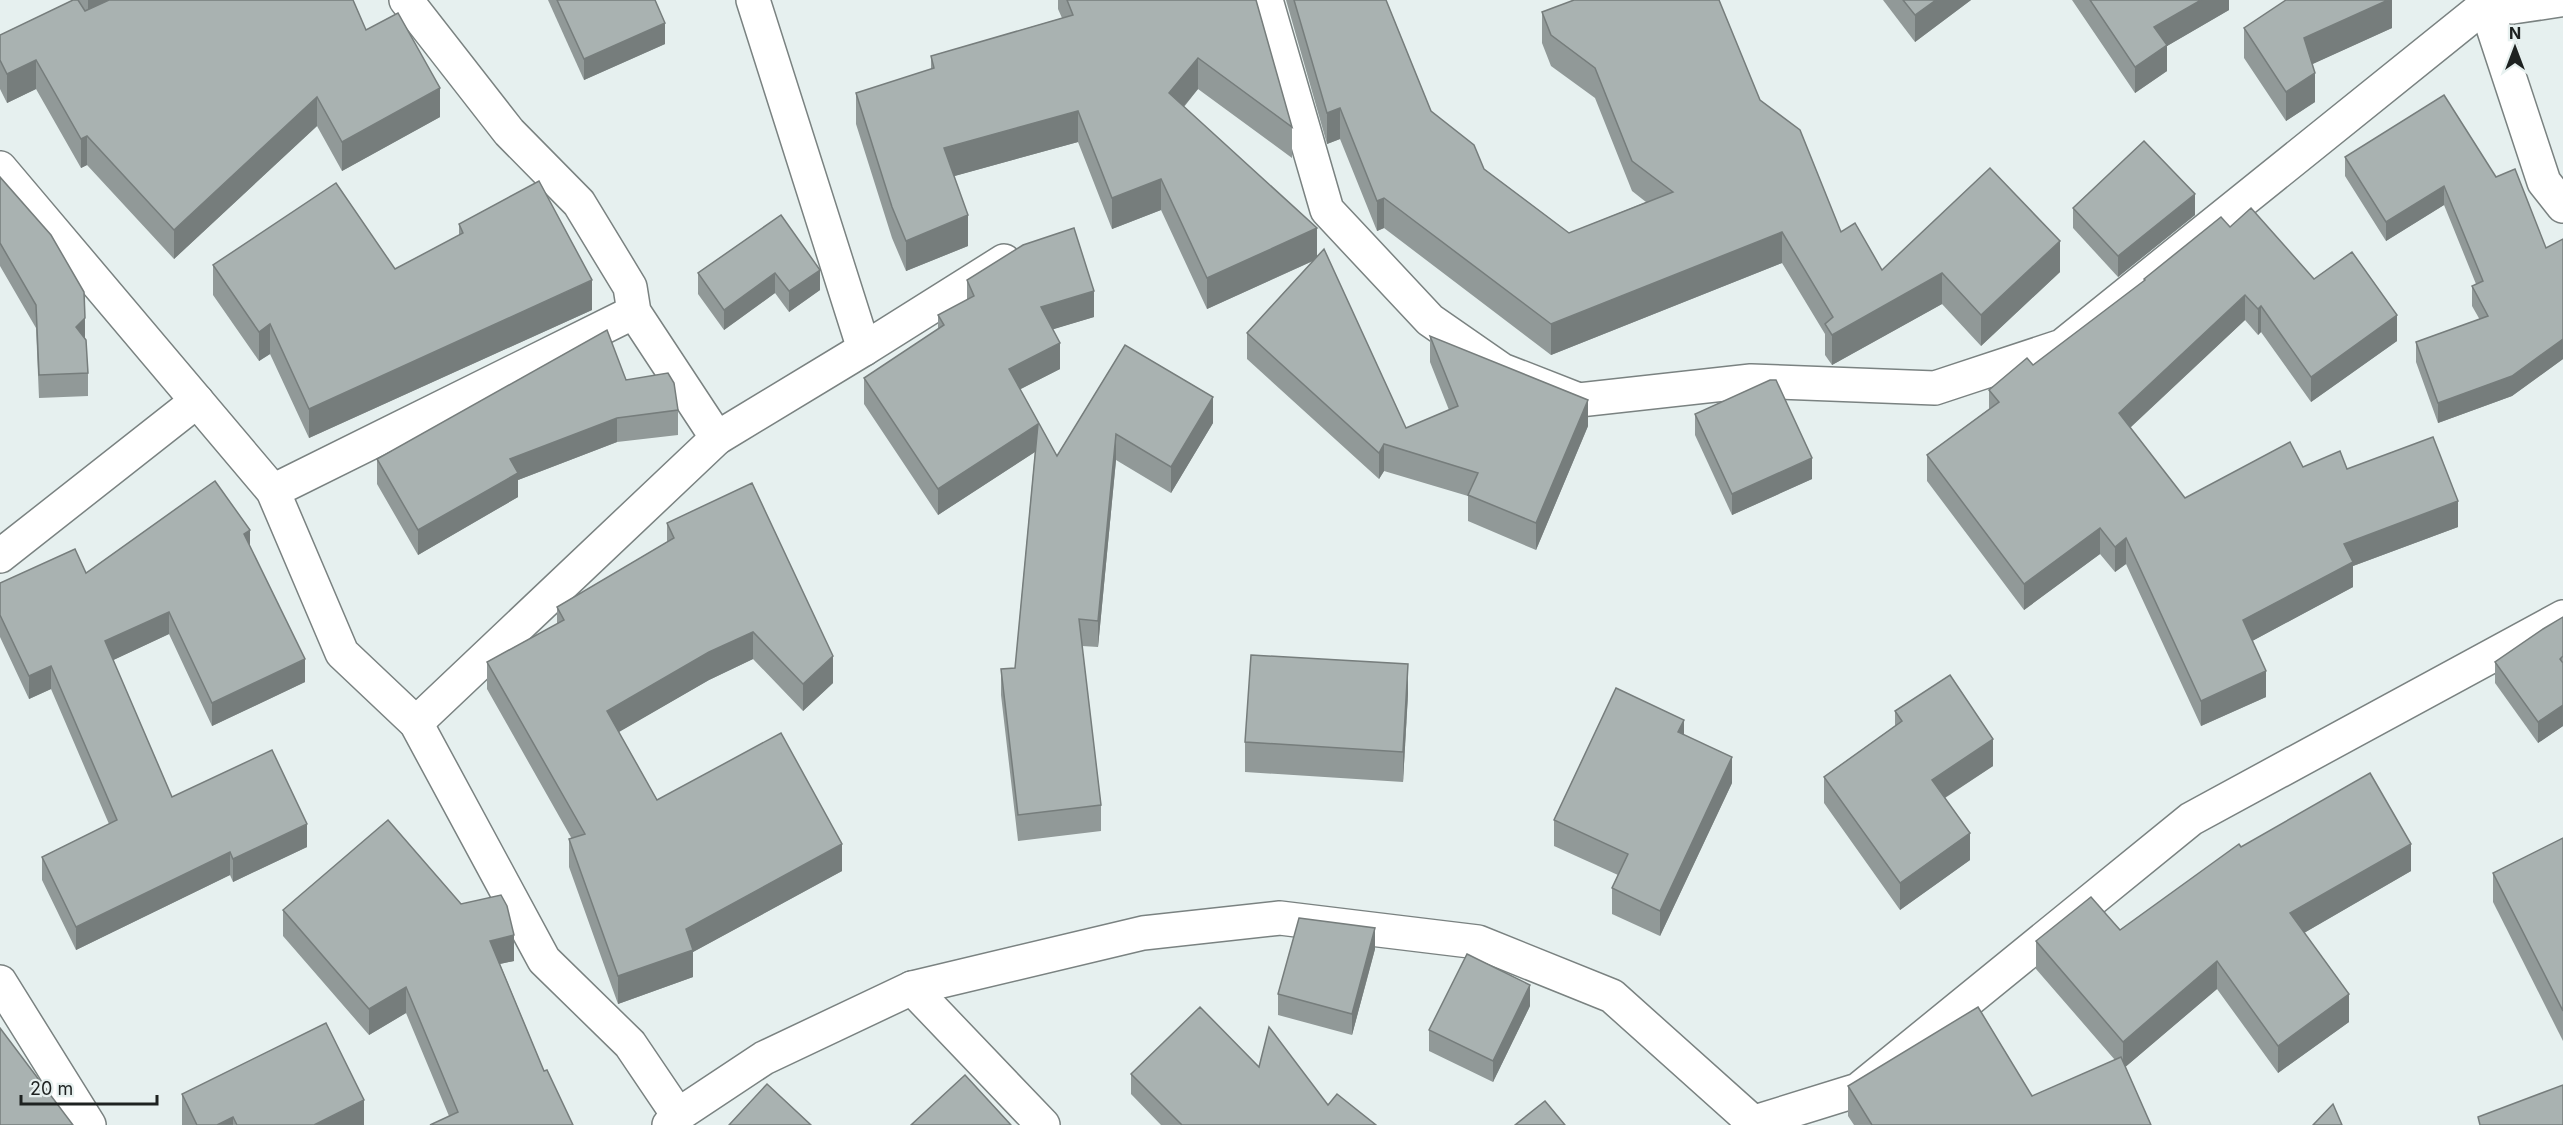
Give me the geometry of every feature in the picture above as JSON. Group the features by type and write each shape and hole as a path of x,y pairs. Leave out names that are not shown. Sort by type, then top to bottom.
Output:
{"street":[{"path":"406,0 509,132 579,203 630,287 634,312 717,438"},
{"path":"753,0 864,349"},
{"path":"1266,0 1327,210 1430,320 1502,370 1579,400 1751,381 1935,388 2062,345 2486,2 2513,7 2560,0"},
{"path":"2486,2 2544,182 2563,206"},
{"path":"0,168 273,491 342,653 416,723 544,960 630,1044 674,1120 764,1058 912,988 1143,933 1280,918 1478,942 1612,996 1756,1124 1858,1090 2191,819 2563,617"},
{"path":"416,723 717,438 864,349 1025,247"},
{"path":"273,491 634,312"},
{"path":"0,556 197,401"},
{"path":"0,982 89,1125"},
{"path":"912,988 1043,1125"}],"building":[{"path":"73,0 78,0 85,11 109,0 353,0 366,30 398,13 440,88 342,142 317,97 174,230 87,136 81,139 36,60 7,74 0,60 0,35"},
{"path":"557,0 655,0 665,23 584,59"},
{"path":"1067,0 1256,0 1292,127 1198,58 1169,93 1317,228 1207,278 1161,179 1112,198 1078,111 944,148 968,215 906,241 892,207 856,93 934,68 931,56 1073,15"},
{"path":"1294,0 1386,0 1431,111 1474,145 1484,169 1569,233 1673,192 1632,161 1595,68 1551,35 1542,12 1574,0 1719,0 1760,100 1800,130 1841,232 1855,223 1882,270 1990,168 2060,241 1981,315 1942,273 1832,335 1825,324 1833,317 1782,232 1551,324 1384,198 1377,201 1340,108 1327,113"},
{"path":"1903,0 1936,0 1915,15"},
{"path":"2090,0 2201,0 2154,27 2167,45 2135,67"},
{"path":"2286,0 2388,0 2304,38 2315,73 2286,92 2244,28"},
{"path":"2444,95 2496,177 2515,169 2546,248 2563,239 2563,339 2512,376 2438,403 2416,342 2488,316 2472,286 2483,281 2444,186 2386,222 2345,157"},
{"path":"2144,141 2195,194 2118,256 2073,208"},
{"path":"0,177 51,235 84,292 85,318 76,327 86,340 88,373 39,375 36,305 0,243"},
{"path":"539,181 592,280 309,409 270,324 259,332 213,265 336,183 395,269 463,233 459,224"},
{"path":"2251,208 2314,279 2352,252 2397,315 2311,377 2261,306 2258,309 2245,295 2119,413 2185,498 2290,442 2303,467 2340,451 2347,469 2433,437 2458,501 2344,544 2353,562 2243,620 2266,671 2201,701 2126,538 2115,547 2100,528 2024,584 1927,455 1999,402 1989,390 2027,358 2033,365 2145,280 2221,217 2230,227"},
{"path":"781,215 820,270 789,291 775,273 724,310 698,273"},
{"path":"1074,228 1094,291 1041,307 1060,343 1009,369 1057,456 1125,345 1213,397 1171,467 1116,434 1098,621 1079,619 1101,805 1018,815 1001,669 1015,668 1038,424 938,489 864,378 944,325 938,315 974,296 967,280 1023,245"},
{"path":"1324,249 1406,428 1458,406 1430,336 1588,400 1536,523 1468,495 1478,473 1384,444 1379,453 1247,333"},
{"path":"607,330 626,380 668,373 674,383 678,410 617,418 510,459 518,473 418,530 377,459"},
{"path":"1770,380 1776,380 1812,458 1732,494 1695,414"},
{"path":"215,481 250,530 244,534 305,659 212,703 169,612 105,641 172,797 272,750 307,824 233,859 230,852 76,927 42,857 117,820 51,666 29,676 0,615 0,583 75,549 86,573"},
{"path":"752,483 833,656 803,684 753,632 709,652 607,711 657,800 781,733 842,844 686,929 693,950 618,976 569,839 585,834 487,662 564,620 557,607 674,538 667,523"},
{"path":"2563,617 2563,656 2560,659 2563,663 2563,705 2538,722 2495,662"},
{"path":"1251,655 1408,664 1403,752 1245,742"},
{"path":"1950,675 1993,739 1932,780 1970,833 1900,883 1824,777 1902,721 1895,711"},
{"path":"1616,688 1684,720 1678,732 1732,757 1660,911 1612,888 1628,854 1554,820"},
{"path":"2370,773 2411,844 2290,913 2349,994 2278,1046 2217,961 2123,1042 2036,941 2091,897 2120,930 2239,844 2241,847"},
{"path":"388,820 461,904 501,895 507,906 514,935 490,941 544,1071 547,1070 573,1125 430,1125 458,1112 406,987 369,1009 283,910"},
{"path":"2563,838 2563,1011 2493,873"},
{"path":"1299,918 1375,928 1352,1014 1278,994"},
{"path":"1467,954 1530,985 1493,1061 1429,1030"},
{"path":"1200,1007 1259,1067 1269,1027 1328,1105 1337,1094 1376,1125 1182,1125 1131,1074"},
{"path":"1978,1007 2032,1096 2121,1057 2151,1125 1872,1125 1848,1086"},
{"path":"326,1023 364,1100 314,1125 237,1125 233,1117 217,1125 197,1125 182,1094"},
{"path":"0,1028 73,1125 0,1125"},
{"path":"965,1075 1011,1125 911,1125"},
{"path":"767,1084 811,1125 729,1125"},
{"path":"2563,1085 2563,1125 2480,1125 2478,1117"},
{"path":"1545,1101 1565,1125 1515,1125"},
{"path":"2333,1104 2342,1125 2313,1125"}]}
